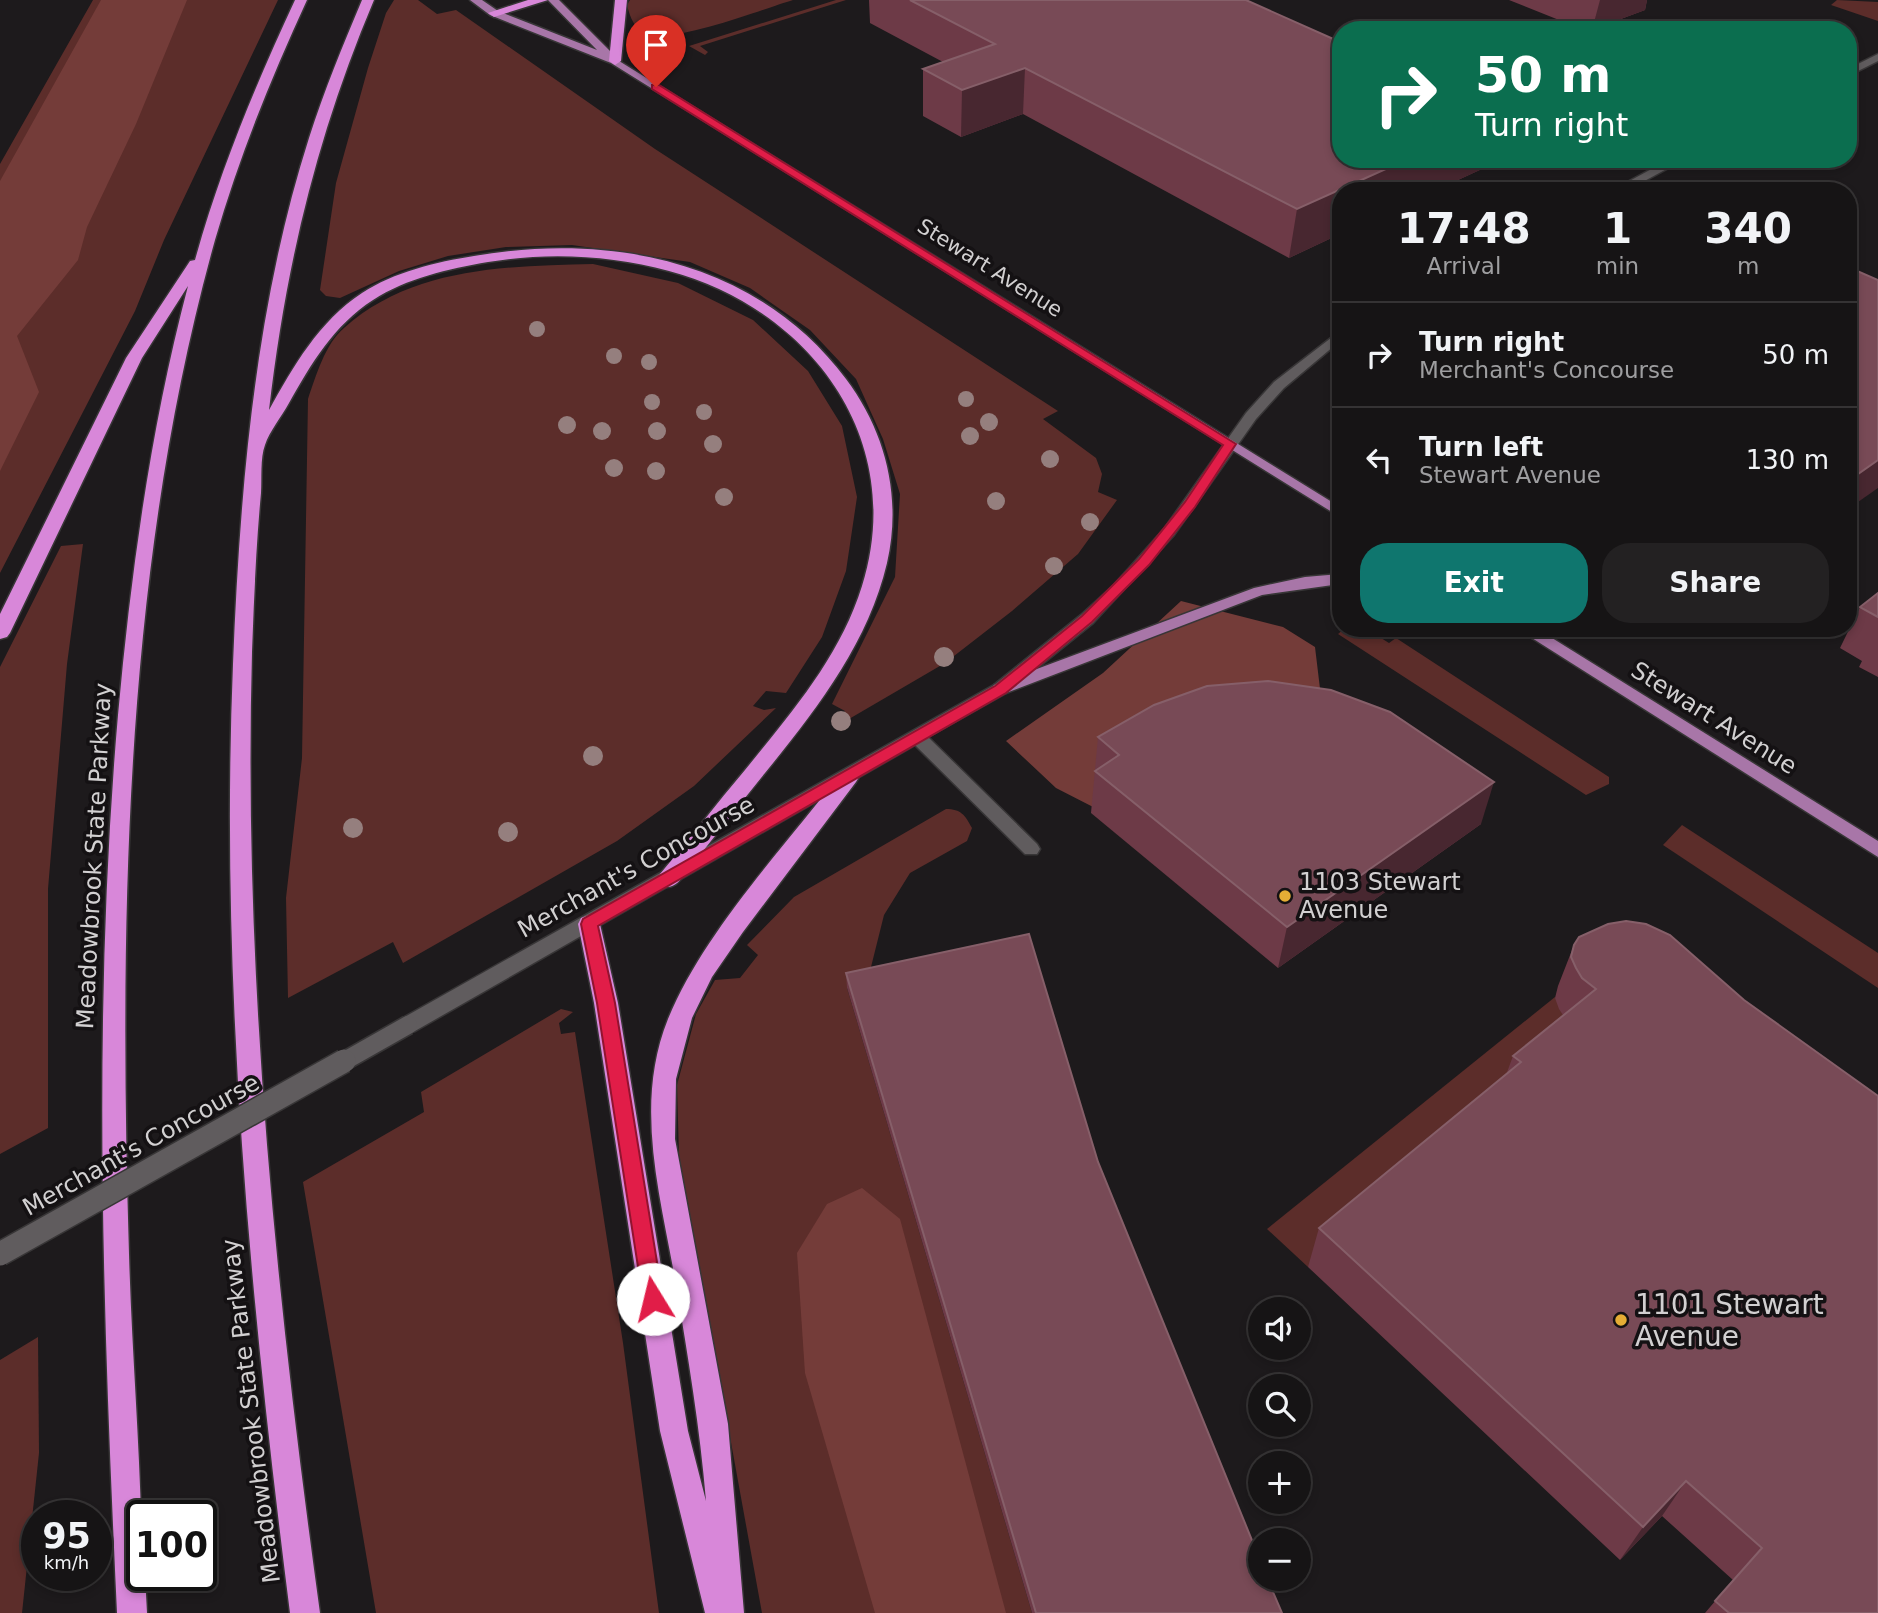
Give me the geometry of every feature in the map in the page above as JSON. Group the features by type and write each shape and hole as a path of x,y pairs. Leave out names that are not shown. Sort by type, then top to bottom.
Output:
{"highway":[{"name":"Meadowbrook State Parkway","path":"132,1613 115,1285 113,1100 120,810 139,603 172,391 205,247 249,119 301,0"},
{"name":"Meadowbrook State Parkway","path":"305,1613 285,1469 268,1312 244,1028 241,692 248,529 256,445 278,298 293,226 326,111 368,0"},
{"path":"494,13 542,0"},
{"path":"615,61 621,0"},
{"path":"0,633 134,358 205,247"},
{"path":"256,445 327,331 354,306 370,295 405,279 490,257 538,252 614,255 688,271 753,301 789,326 823,357 862,415 877,460 884,508 883,534 871,589 848,643 819,689 668,880"},
{"path":"729,1613 714,1424 663,1139 665,1070 672,1040 694,987 731,930 849,777"},
{"path":"589,924 606,1003 674,1431 719,1613"}],"main road":[{"name":"Stewart Avenue","path":"475,0 494,13 615,61 1332,508"},
{"name":"Stewart Avenue","path":"552,0 615,61"},
{"path":"1000,690 1259,591 1332,580"},
{"name":"Stewart Avenue","path":"1538,637 1878,850"}],"street":[{"path":"1857,68 1878,57"},
{"path":"1634,182 1662,168"},
{"name":"Merchant's Concourse","path":"0,1254 668,880 1000,690 1087,619 1127,579 1169,532 1230,444 1279,385 1332,342"},
{"path":"918,737 1031,849"}],"shaded area":[{"path":"93,0 278,0 164,240 135,311 0,573 0,164"},
{"path":"101,0 187,0 136,124 87,227 78,260 17,336 39,392 0,471 0,181"},
{"path":"394,0 418,0 437,14 456,10 655,149 1058,411 1043,419 1096,458 1102,474 1098,492 1117,500 1078,554 1012,611 945,663 837,726 845,711 832,704 895,577 900,494 883,439 856,379 810,330 750,288 690,262 572,245 506,247 448,256 399,271 340,298 326,296 320,290 336,183 368,68 386,13"},
{"path":"630,0 793,0 697,30 660,36 647,34 636,26 627,5"},
{"path":"836,0 846,0 700,46 708,52 705,55 689,46"},
{"path":"1837,0 1878,2 1878,21 1831,5"},
{"path":"593,264 678,283 753,320 808,371 842,426 857,497 846,571 822,637 786,693 766,691 753,706 764,710 776,708 694,786 617,841 403,963 393,942 288,998 286,898 302,758 308,399 322,361 337,335 371,308 430,281 494,269"},
{"path":"83,544 67,664 48,889 48,1128 0,1154 0,667 61,546"},
{"path":"1181,601 1283,627 1315,647 1321,697 1097,809 1056,788 1006,741 1103,673"},
{"path":"1343,637 1379,637 1389,643 1396,638 1609,777 1609,784 1586,795"},
{"path":"946,809 959,812 967,820 972,828 967,841 910,873 884,915 871,967 847,988 1032,1613 762,1613 679,1156 677,1085 696,1014 715,980 740,978 758,955 747,945 794,897"},
{"path":"1682,825 1878,953 1878,988 1663,845"},
{"path":"1555,997 1566,1019 1308,1267 1267,1229"},
{"path":"561,1009 573,1012 559,1023 561,1034 575,1032 623,1343 659,1613 376,1613 303,1182 424,1112 421,1092"},
{"path":"862,1188 900,1219 1006,1613 875,1613 805,1373 797,1253 827,1204"},
{"path":"38,1337 39,1453 34,1500 21,1500 21,1591 24,1591 22,1613 0,1613 0,1360"}],"building":[{"path":"910,0 1246,0 1332,38 1332,168 1388,168 1357,182 1332,182 1332,193 1297,209 1025,68 962,90 923,69 995,44"},
{"path":"1857,271 1878,280 1878,460 1857,475"},
{"path":"1878,593 1878,617 1860,607"},
{"name":"1103 Stewart Avenue","path":"1268,681 1331,690 1390,712 1494,782 1287,927 1095,771 1119,755 1098,737 1154,705 1207,686"},
{"name":"1101 Stewart Avenue","path":"1626,921 1646,924 1670,935 1744,1000 1878,1096 1878,1613 1729,1613 1715,1601 1762,1548 1686,1481 1643,1527 1319,1228 1521,1062 1513,1056 1596,989 1582,978 1576,968 1571,957 1574,945 1579,937 1608,924"},
{"path":"1029,934 1098,1162 1248,1531 1248,1591 1273,1591 1282,1613 1036,1613 846,973"}],"place":[{"name":"1103 Stewart Avenue","path":"1285,896"},
{"name":"1101 Stewart Avenue","path":"1621,1320"}],"route":[{"path":"653,1299 606,1003 589,924 1000,690 1087,619 1144,562 1190,504 1230,444 656,87"}]}
